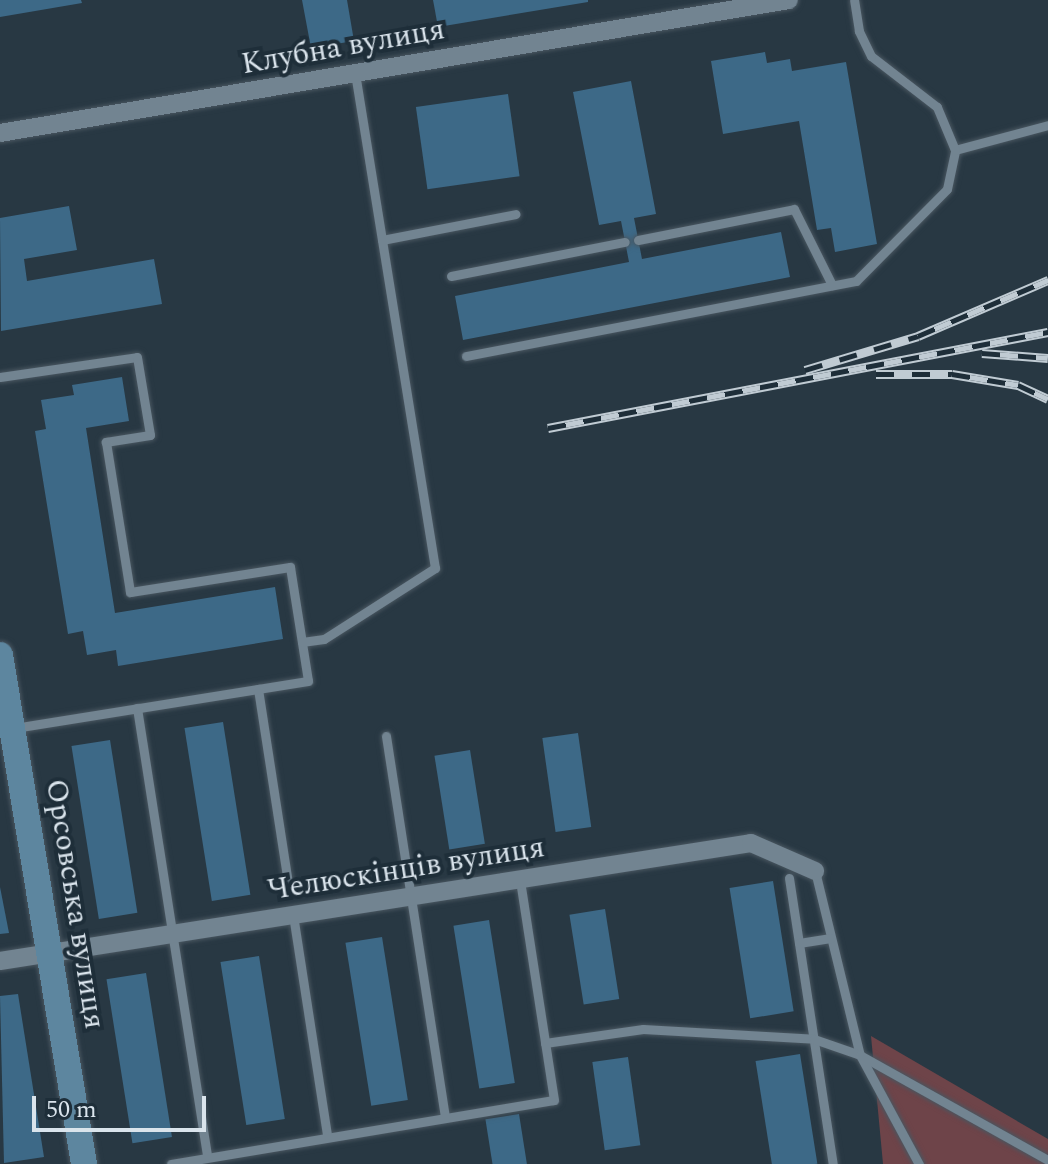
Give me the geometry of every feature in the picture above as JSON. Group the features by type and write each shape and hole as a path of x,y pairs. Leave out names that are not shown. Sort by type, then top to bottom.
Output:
{"street":[{"name":"Клубна вулиця","path":"0,133 789,0"},
{"name":"Орсовська вулиця","path":"0,655 6,729 51,953 84,1164"},
{"name":"Челюскінців вулиця","path":"0,961 751,843 815,871"}],"lane":[{"path":"466,356 856,281 947,189 955,150 937,107 871,56 859,31 854,0"},
{"path":"302,642 324,639 435,568 355,73"},
{"path":"955,150 1048,125"},
{"path":"638,240 794,209 832,285"},
{"path":"382,240 516,214"},
{"path":"451,276 625,242"},
{"path":"0,377 137,357 150,435 106,442 130,592 290,567 308,681 6,729"},
{"path":"258,689 289,889"},
{"path":"137,708 207,1154"},
{"path":"386,736 445,1117"},
{"path":"815,871 860,1055 919,1164"},
{"path":"789,878 833,1164"},
{"path":"171,1164 207,1154 554,1100 520,880"},
{"path":"293,915 327,1135"},
{"path":"799,943 831,938"},
{"path":"545,1043 643,1029 814,1039 860,1055 1048,1160"}],"shaded area":[{"path":"871,1036 1048,1139 1048,1164 883,1164"}],"building":[{"path":"0,0 81,0 82,3 0,17"},
{"path":"302,0 347,0 354,41 311,48"},
{"path":"433,0 588,0 588,2 438,27"},
{"path":"765,52 767,63 790,59 792,71 846,62 877,244 835,252 831,228 817,230 799,121 723,134 711,61"},
{"path":"631,81 656,214 634,218 642,259 781,232 790,277 463,340 455,296 629,262 621,221 599,225 573,92"},
{"path":"508,94 520,176 427,189 416,107"},
{"path":"69,206 77,250 24,259 27,281 154,259 162,304 1,331 0,218"},
{"path":"122,377 129,421 86,428 115,613 275,587 283,639 118,666 116,650 87,655 83,631 68,634 35,431 46,429 41,400 74,395 72,385"},
{"path":"223,722 250,895 212,901 184,728"},
{"path":"578,733 591,827 556,832 542,738"},
{"path":"110,740 137,913 99,919 71,746"},
{"path":"470,750 485,844 449,849 434,756"},
{"path":"773,881 794,1011 750,1018 730,888"},
{"path":"0,887 9,933 0,934"},
{"path":"605,909 619,999 584,1005 569,915"},
{"path":"489,920 515,1083 479,1089 453,926"},
{"path":"382,937 408,1100 371,1106 345,943"},
{"path":"259,956 285,1119 246,1125 220,962"},
{"path":"146,973 172,1137 132,1143 106,979"},
{"path":"18,994 44,1157 4,1163 0,996"},
{"path":"800,1054 817,1164 772,1164 756,1061"},
{"path":"628,1057 640,1145 605,1150 592,1062"},
{"path":"519,1114 527,1164 492,1164 485,1119"}],"railway":[{"path":"805,370 918,336 1048,280"},
{"path":"548,428 1048,332"},
{"path":"982,353 1048,358"},
{"path":"876,374 952,374 1018,385 1048,399"}]}
